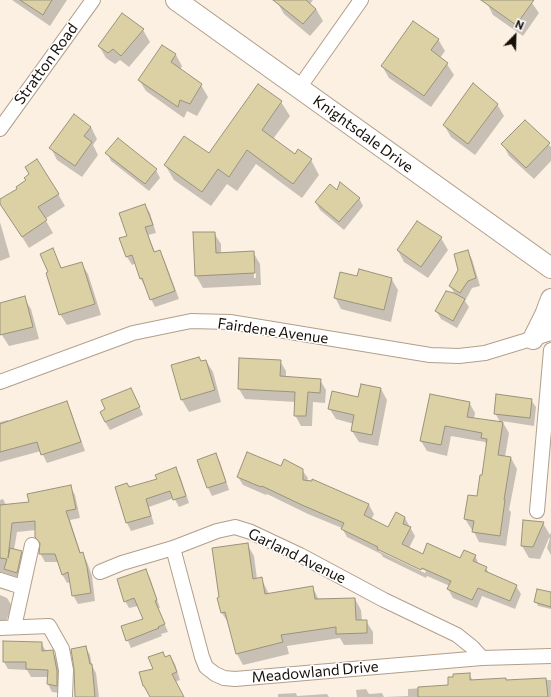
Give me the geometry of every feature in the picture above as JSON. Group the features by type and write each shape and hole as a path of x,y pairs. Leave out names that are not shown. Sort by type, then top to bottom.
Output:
{"main road":[{"name":"Knightsdale Drive","path":"176,0 550,271"},
{"path":"542,336 545,315 551,299"}],"street":[{"name":"Stratton Road","path":"0,129 92,0"},
{"path":"299,88 361,0"},
{"name":"Fairdene Avenue","path":"0,382 133,333 191,321 230,322 430,355 459,356 485,353 542,336"},
{"path":"537,511 551,350"},
{"name":"Garland Avenue","path":"100,572 122,563 173,548 217,531 234,527 251,532 300,555 384,600 457,636 472,647 482,658"},
{"path":"14,627 32,545"},
{"name":"Meadowland Drive","path":"173,548 202,657 206,667 215,674 224,678 242,678 482,658 551,656"},
{"path":"0,580 22,587"},
{"path":"0,628 49,626 62,649 66,670 65,697"}],"building":[{"path":"20,0 52,0 43,15"},
{"path":"273,0 306,0 316,9 303,24"},
{"path":"481,0 534,0 516,25"},
{"path":"122,13 144,29 121,56 113,49 108,53 98,46"},
{"path":"413,21 439,39 431,50 448,63 424,96 381,66"},
{"path":"162,45 176,54 171,62 202,84 190,104 180,100 178,107 138,80"},
{"path":"473,83 498,104 468,144 443,125"},
{"path":"258,84 282,101 262,130 295,154 298,149 312,159 293,184 247,150 229,177 218,169 202,192 164,165 184,136 209,153"},
{"path":"74,114 91,127 84,136 92,142 75,166 49,148"},
{"path":"525,120 550,143 526,168 501,144"},
{"path":"118,138 157,169 145,184 105,153"},
{"path":"37,159 59,194 38,207 47,220 22,237 0,204 0,199 17,189 16,187 26,180 24,178 29,174 25,167"},
{"path":"340,182 360,198 339,222 315,202 330,184 337,190"},
{"path":"145,204 153,225 145,227 154,252 160,250 175,291 150,300 142,278 140,279 132,255 126,257 119,238 127,236 119,213"},
{"path":"417,221 442,237 421,267 397,250"},
{"path":"193,232 215,232 216,253 254,251 255,273 195,276"},
{"path":"53,248 61,268 82,262 95,304 59,315 46,273 48,272 40,254"},
{"path":"468,250 476,278 468,281 460,293 449,286 458,270 454,254"},
{"path":"359,269 392,278 384,310 334,298 340,272 357,276"},
{"path":"446,291 454,293 465,299 453,321 435,311"},
{"path":"25,296 33,327 0,335 0,303"},
{"path":"199,357 201,361 206,360 215,390 181,400 171,365"},
{"path":"239,358 281,360 280,376 321,379 320,393 308,392 306,416 294,416 295,392 238,389"},
{"path":"361,384 381,388 372,435 351,431 354,415 328,409 332,391 358,397"},
{"path":"131,388 140,407 105,422 100,412 105,409 101,400"},
{"path":"430,394 470,402 467,417 503,422 498,455 511,457 500,536 472,532 474,521 464,519 468,495 477,496 480,475 482,475 487,439 481,438 482,433 445,426 441,445 420,441"},
{"path":"496,394 532,399 530,418 494,414"},
{"path":"67,401 81,442 41,455 37,442 0,452 0,424"},
{"path":"247,452 281,466 284,459 303,469 303,480 312,481 312,479 369,504 364,515 388,527 396,512 405,517 403,524 411,527 402,544 423,554 427,543 460,558 464,550 476,555 473,561 487,567 485,571 517,585 510,601 478,588 472,600 447,589 451,581 422,568 421,570 377,549 378,547 341,529 344,523 262,486 261,487 237,477"},
{"path":"216,453 226,482 207,488 197,460"},
{"path":"176,467 186,496 173,500 170,491 146,499 151,516 126,523 115,487 127,483 129,487 157,479 155,475"},
{"path":"71,485 76,509 66,511 80,553 83,552 91,593 72,596 68,572 62,575 55,554 39,554 40,543 35,537 35,521 12,523 8,558 10,548 22,551 17,573 4,569 7,559 0,558 0,505 29,502 27,494"},
{"path":"523,520 544,522 533,547 521,546"},
{"path":"248,543 253,579 262,577 265,594 313,586 315,599 355,598 356,620 367,620 367,633 336,634 336,627 281,635 283,642 236,654 225,612 221,613 217,598 219,597 212,548"},
{"path":"146,569 157,600 155,601 165,624 158,627 159,628 126,641 121,626 143,619 134,598 124,602 117,579"},
{"path":"537,589 551,592 551,607 534,602"},
{"path":"3,641 42,642 42,651 53,650 57,671 57,686 47,684 48,670 26,669 26,662 3,662"},
{"path":"86,646 90,664 92,664 95,697 75,697 74,669 71,649"},
{"path":"163,652 165,657 170,655 177,672 172,674 184,697 150,697 143,686 139,672 153,669 148,657"},
{"path":"470,673 470,680 546,678 548,697 418,697 418,687 448,685 448,677 453,677 453,674"}]}
